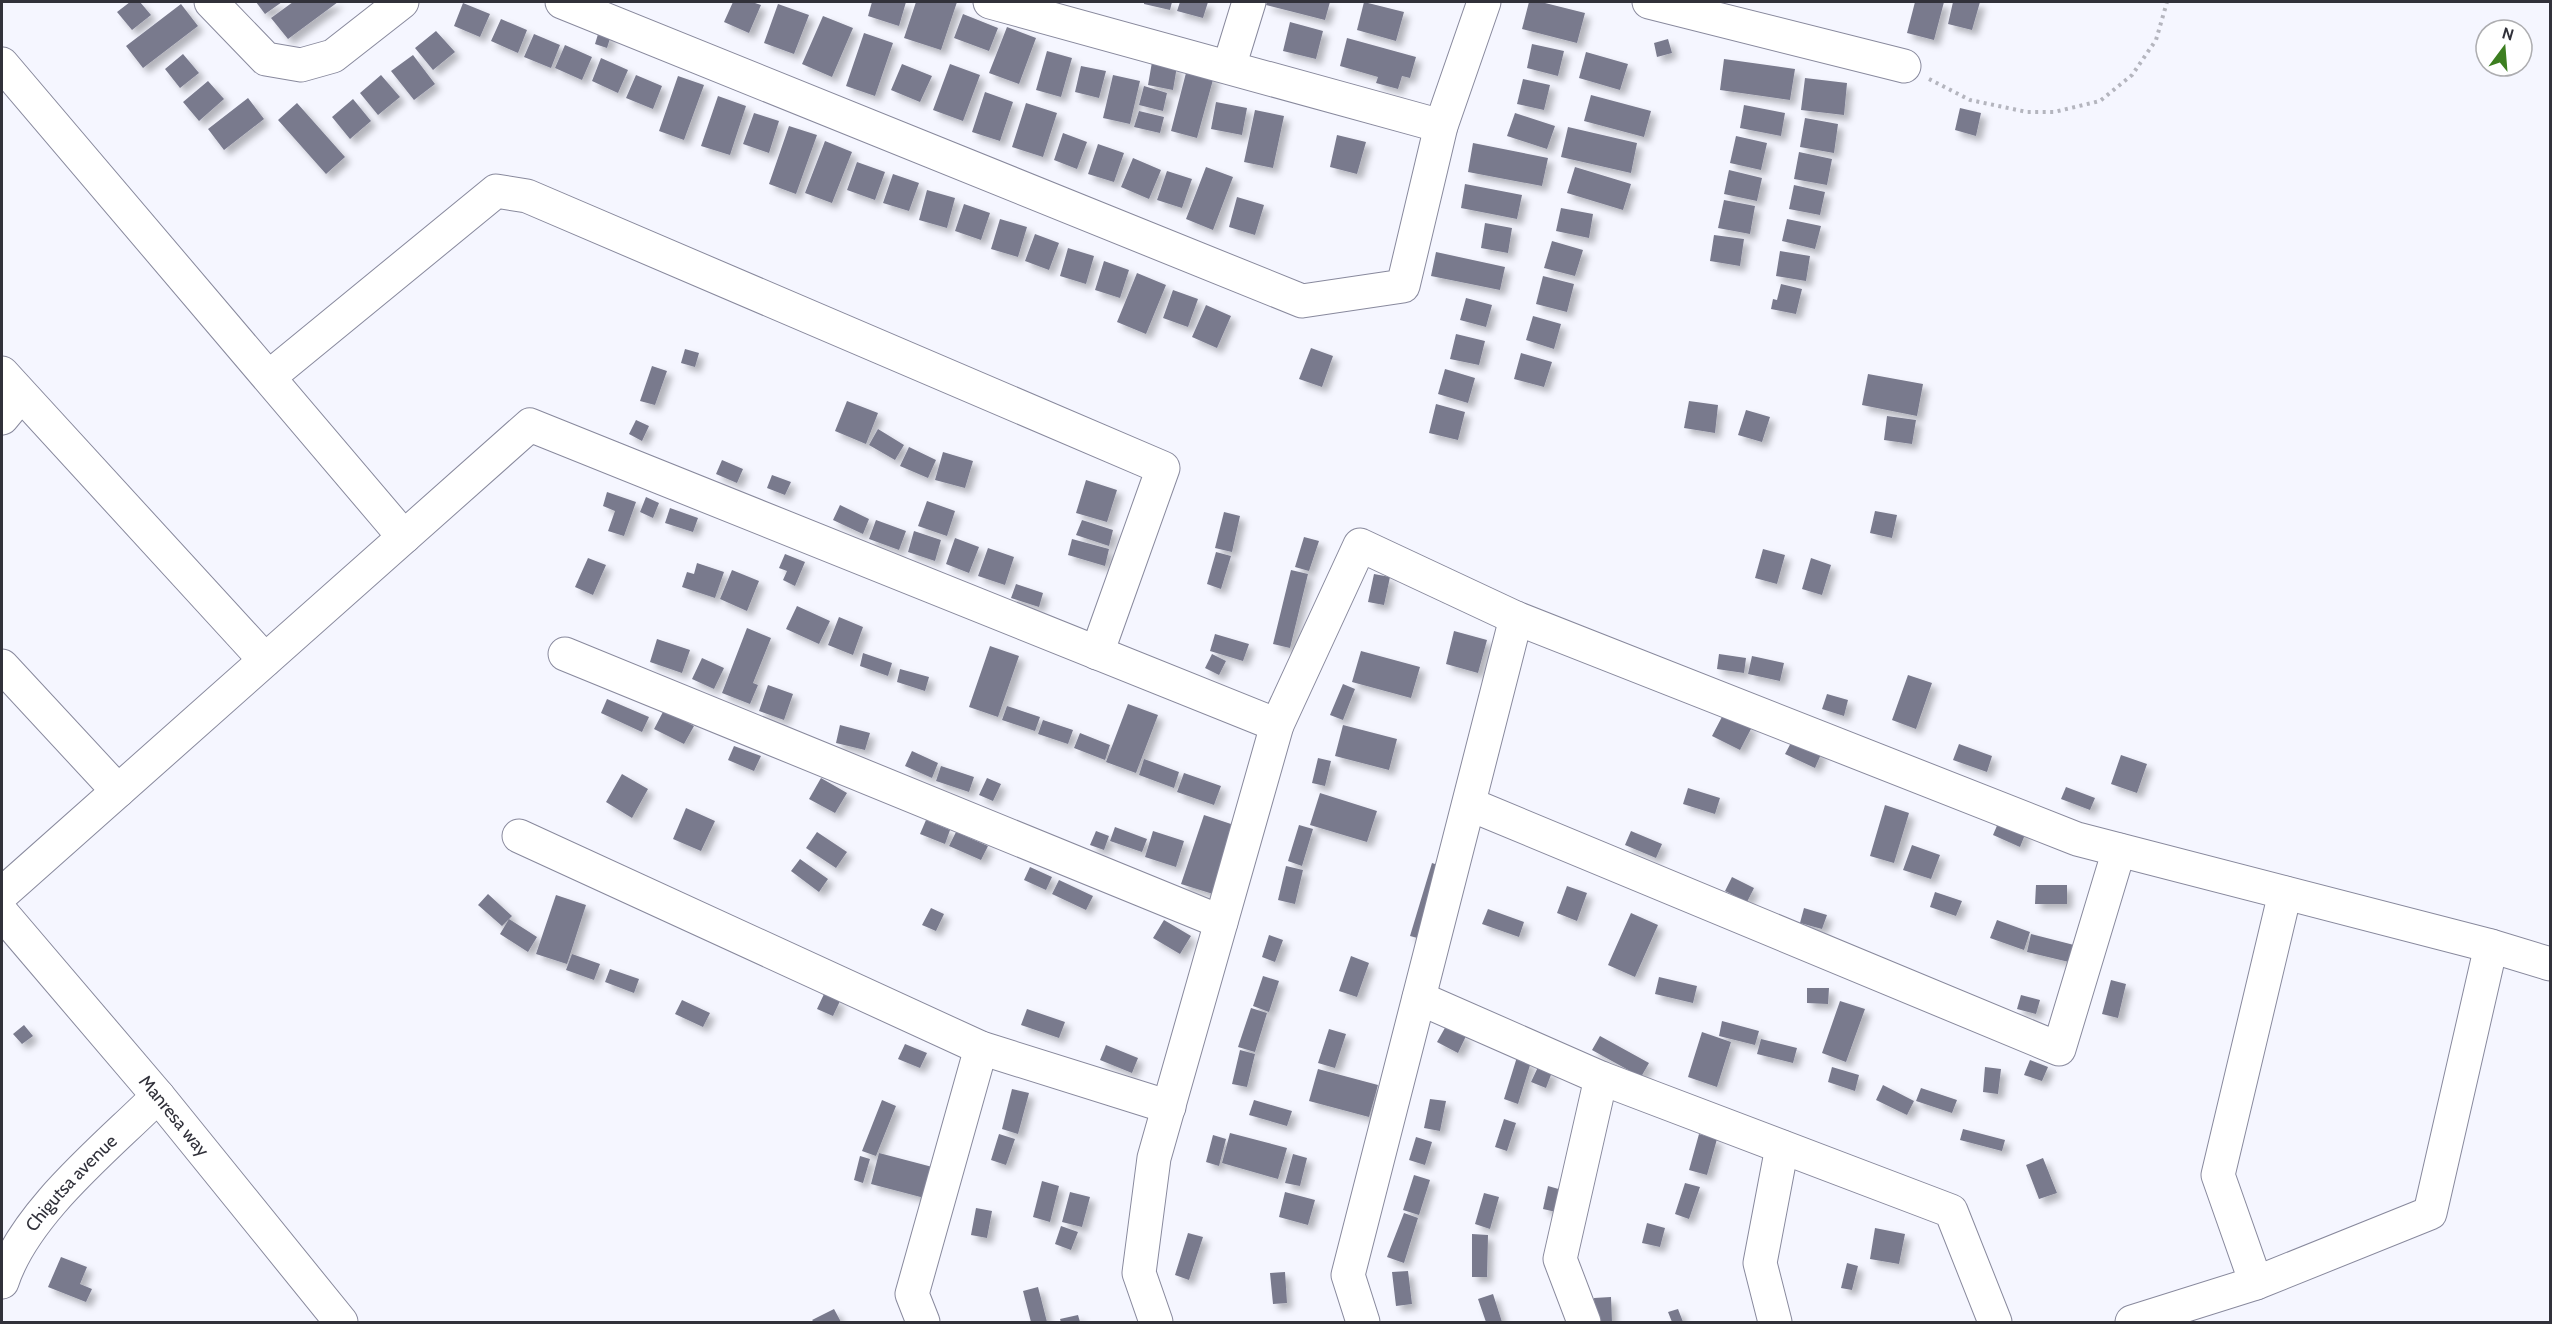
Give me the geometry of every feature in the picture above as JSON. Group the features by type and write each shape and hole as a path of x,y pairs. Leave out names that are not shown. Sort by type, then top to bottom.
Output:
{"street":[{"path":"211,2 266,59 301,65 333,56 402,2"},
{"path":"565,2 1302,301 1402,286 1441,126 1484,2"},
{"path":"990,2 1441,126"},
{"path":"1229,67 1248,2"},
{"path":"1649,2 1904,66"},
{"path":"2,64 404,537"},
{"path":"269,377 496,191 527,196 1163,468 1097,653"},
{"path":"8,395 265,660"},
{"path":"2,894 530,425 1277,725"},
{"path":"1156,1323 1139,1273 1154,1158 1277,725 1360,545 1516,618 2077,839 2491,946 2550,964"},
{"path":"1363,1323 1348,1275 1516,618"},
{"path":"565,654 1221,922"},
{"path":"2,666 118,791"},
{"path":"1468,804 2059,1049 2119,850"},
{"path":"519,836 981,1048 1169,1107"},
{"path":"2256,1283 2218,1175 2285,893"},
{"name":"Manresa way","path":"2,913 158,1095 340,1323"},
{"path":"2132,1323 2256,1283 2430,1213 2491,946"},
{"path":"1419,998 1601,1078 1951,1211 1995,1323"},
{"path":"923,1323 912,1294 981,1048"},
{"path":"1584,1323 1560,1259 1601,1078"},
{"name":"Chigutsa avenue","path":"4,1266 33,1224 61,1192 158,1095"},
{"path":"1775,1323 1760,1263 1782,1147"}],"path":[{"path":"1904,66 1970,100 2027,112 2054,111 2100,101 2132,75 2156,40 2167,2"}],"building":[{"path":"130,2 140,2 151,15 132,30 117,12"},
{"path":"256,2 282,2 265,14"},
{"path":"293,2 338,2 288,39 271,18"},
{"path":"733,2 752,2 761,5 749,33 724,22"},
{"path":"872,2 906,2 899,26 868,16"},
{"path":"916,2 957,2 941,50 904,38"},
{"path":"1144,2 1172,2 1170,10 1144,4"},
{"path":"1180,2 1208,2 1203,18 1177,11"},
{"path":"1267,2 1330,2 1325,20 1266,5"},
{"path":"1364,2 1404,12 1396,41 1357,30"},
{"path":"1529,2 1541,2 1585,13 1577,43 1522,29"},
{"path":"1915,2 1944,2 1934,40 1907,33"},
{"path":"1953,2 1980,2 1972,30 1948,24"},
{"path":"463,3 490,14 480,37 454,26"},
{"path":"181,4 198,26 143,68 126,46"},
{"path":"778,4 809,15 794,54 764,43"},
{"path":"963,14 998,28 989,51 954,38"},
{"path":"823,16 853,28 832,77 802,64"},
{"path":"501,19 527,30 518,53 491,41"},
{"path":"1290,22 1323,31 1316,59 1283,51"},
{"path":"1007,27 1036,38 1019,84 989,73"},
{"path":"436,31 455,52 433,70 415,48"},
{"path":"599,31 611,35 607,48 595,44"},
{"path":"864,33 893,43 875,96 846,86"},
{"path":"534,34 560,45 551,68 524,57"},
{"path":"1347,38 1416,57 1410,78 1402,76 1398,89 1376,83 1378,77 1340,66"},
{"path":"1668,39 1672,53 1657,57 1654,43"},
{"path":"1532,44 1564,51 1558,76 1527,68"},
{"path":"565,45 592,57 582,80 555,68"},
{"path":"1047,51 1072,58 1061,97 1036,90"},
{"path":"1586,52 1628,64 1620,90 1579,78"},
{"path":"183,54 199,73 180,88 165,69"},
{"path":"413,55 435,84 414,100 391,71"},
{"path":"601,58 628,70 618,93 592,81"},
{"path":"1724,59 1795,69 1790,100 1720,90"},
{"path":"1152,62 1177,66 1173,90 1148,85"},
{"path":"902,64 932,76 920,102 891,90"},
{"path":"950,64 980,75 963,121 933,110"},
{"path":"1081,66 1106,71 1099,98 1075,92"},
{"path":"1187,69 1214,76 1197,138 1171,131"},
{"path":"381,75 400,97 378,115 360,93"},
{"path":"636,75 662,86 653,109 626,98"},
{"path":"1113,75 1140,81 1130,124 1103,118"},
{"path":"678,76 704,85 684,140 659,131"},
{"path":"1805,78 1847,83 1844,115 1801,110"},
{"path":"1523,79 1550,85 1544,110 1517,104"},
{"path":"208,81 224,99 199,121 183,102"},
{"path":"1144,86 1167,93 1163,111 1139,105"},
{"path":"985,92 1013,102 1000,141 972,132"},
{"path":"1591,95 1651,111 1644,137 1584,121"},
{"path":"718,96 746,106 730,155 701,146"},
{"path":"248,98 264,119 224,150 208,129"},
{"path":"353,99 371,121 350,139 332,117"},
{"path":"1216,102 1247,108 1242,135 1211,129"},
{"path":"297,103 345,157 326,174 278,120"},
{"path":"1026,103 1057,113 1043,157 1012,147"},
{"path":"1744,105 1785,113 1781,136 1740,128"},
{"path":"1960,108 1981,113 1976,136 1955,130"},
{"path":"1255,110 1284,116 1273,168 1244,162"},
{"path":"1139,111 1164,117 1160,133 1134,127"},
{"path":"754,113 779,121 769,153 743,144"},
{"path":"1515,113 1555,126 1547,149 1507,136"},
{"path":"1805,118 1838,124 1834,153 1800,147"},
{"path":"789,126 817,135 796,194 769,184"},
{"path":"1568,127 1637,143 1631,173 1561,157"},
{"path":"1063,133 1087,142 1077,169 1054,160"},
{"path":"1337,135 1366,142 1357,174 1330,167"},
{"path":"1736,136 1767,143 1761,170 1730,163"},
{"path":"825,141 852,152 832,203 805,193"},
{"path":"1473,143 1548,158 1542,186 1468,172"},
{"path":"1098,144 1124,153 1114,182 1088,174"},
{"path":"1799,152 1832,159 1827,185 1794,179"},
{"path":"1133,158 1161,170 1149,199 1121,187"},
{"path":"857,162 885,172 875,200 847,190"},
{"path":"1206,167 1233,177 1213,230 1186,219"},
{"path":"1575,167 1631,184 1623,210 1567,193"},
{"path":"1729,170 1762,178 1757,201 1724,194"},
{"path":"1167,171 1192,179 1182,208 1157,200"},
{"path":"893,174 919,183 909,211 883,203"},
{"path":"1465,184 1522,195 1517,219 1461,208"},
{"path":"1794,185 1825,192 1820,215 1789,209"},
{"path":"927,190 955,198 947,228 919,220"},
{"path":"1237,197 1264,205 1255,235 1229,227"},
{"path":"1724,200 1755,206 1750,234 1718,228"},
{"path":"964,204 990,213 981,240 955,231"},
{"path":"1561,208 1593,214 1589,238 1556,231"},
{"path":"1000,219 1027,227 1018,257 991,249"},
{"path":"1787,219 1821,226 1815,249 1782,241"},
{"path":"1485,223 1512,228 1508,253 1481,248"},
{"path":"1035,234 1059,243 1049,270 1025,261"},
{"path":"1714,235 1744,239 1740,266 1710,261"},
{"path":"1552,241 1583,250 1575,276 1544,268"},
{"path":"1068,248 1094,256 1086,284 1060,276"},
{"path":"1780,251 1810,256 1806,281 1776,276"},
{"path":"1436,252 1505,267 1500,290 1431,276"},
{"path":"1104,261 1129,270 1120,298 1095,290"},
{"path":"1137,273 1166,285 1146,334 1117,322"},
{"path":"1543,276 1574,284 1567,312 1536,304"},
{"path":"1781,284 1802,289 1796,314 1771,309 1773,299 1777,300"},
{"path":"1173,290 1198,299 1188,327 1163,318"},
{"path":"1466,298 1492,305 1486,327 1460,320"},
{"path":"1206,305 1231,316 1217,348 1192,337"},
{"path":"1533,316 1561,324 1554,349 1526,340"},
{"path":"1456,334 1485,341 1479,365 1450,359"},
{"path":"1311,348 1333,356 1322,387 1299,379"},
{"path":"685,349 699,353 695,367 681,363"},
{"path":"1521,353 1552,362 1544,387 1514,379"},
{"path":"652,366 667,371 655,405 640,401"},
{"path":"1445,369 1475,378 1468,403 1438,394"},
{"path":"1868,374 1923,384 1917,416 1862,405"},
{"path":"847,401 878,413 866,444 835,431"},
{"path":"1689,401 1718,405 1715,433 1684,428"},
{"path":"1436,404 1465,412 1458,440 1429,433"},
{"path":"1746,410 1770,417 1762,442 1738,435"},
{"path":"1887,416 1916,420 1912,444 1884,440"},
{"path":"636,420 649,426 642,441 629,434"},
{"path":"878,429 904,445 895,460 869,445"},
{"path":"909,447 936,460 928,478 900,466"},
{"path":"943,452 973,461 965,488 935,480"},
{"path":"722,460 743,469 737,483 716,474"},
{"path":"772,475 791,482 785,495 767,488"},
{"path":"1086,480 1117,490 1107,522 1076,513"},
{"path":"607,492 636,502 624,536 608,531 615,511 603,506"},
{"path":"646,497 659,503 653,518 640,512"},
{"path":"927,501 955,511 947,536 918,526"},
{"path":"840,505 869,519 863,534 833,520"},
{"path":"670,508 698,518 693,532 665,523"},
{"path":"1875,511 1897,515 1892,538 1870,533"},
{"path":"1224,512 1240,516 1232,552 1215,548"},
{"path":"876,520 906,531 899,550 869,539"},
{"path":"1082,520 1113,530 1109,546 1076,535"},
{"path":"914,531 941,540 935,561 908,552"},
{"path":"1304,537 1319,541 1309,571 1295,567"},
{"path":"955,538 979,547 969,573 946,564"},
{"path":"1072,539 1109,549 1105,566 1068,555"},
{"path":"988,548 1014,557 1005,585 978,576"},
{"path":"1763,549 1785,555 1777,584 1755,578"},
{"path":"1216,552 1231,556 1221,589 1207,584"},
{"path":"785,554 805,562 795,586 783,580 787,571 779,568"},
{"path":"588,558 606,565 593,595 575,587"},
{"path":"1811,558 1831,565 1822,595 1802,589"},
{"path":"697,563 724,572 715,598 682,587 687,572 694,574"},
{"path":"732,570 759,581 747,611 720,599"},
{"path":"1291,570 1308,574 1290,648 1273,644"},
{"path":"1374,574 1390,577 1384,605 1368,602"},
{"path":"1016,584 1043,593 1039,607 1011,598"},
{"path":"797,606 830,621 819,644 786,629"},
{"path":"839,617 863,627 853,655 828,645"},
{"path":"747,628 771,638 753,683 758,685 750,704 722,693"},
{"path":"1454,631 1487,640 1478,673 1446,664"},
{"path":"1215,634 1249,644 1243,661 1210,651"},
{"path":"657,639 690,650 682,673 650,662"},
{"path":"990,646 1019,656 998,717 969,707"},
{"path":"1361,651 1420,667 1411,698 1352,682"},
{"path":"863,653 892,663 888,676 860,666"},
{"path":"1212,654 1226,661 1219,675 1205,668"},
{"path":"1719,654 1746,658 1744,673 1717,669"},
{"path":"1752,656 1784,663 1780,681 1748,674"},
{"path":"702,658 724,668 714,689 692,679"},
{"path":"900,669 929,677 925,691 897,682"},
{"path":"1908,675 1932,683 1916,729 1892,720"},
{"path":"1343,684 1355,689 1343,720 1330,715"},
{"path":"768,685 793,694 784,720 759,711"},
{"path":"1827,694 1848,700 1844,716 1822,709"},
{"path":"607,699 649,717 642,732 601,713"},
{"path":"1128,704 1158,715 1136,773 1106,762"},
{"path":"1007,706 1040,717 1035,731 1002,720"},
{"path":"664,710 694,726 684,744 654,729"},
{"path":"1724,713 1752,727 1740,750 1712,736"},
{"path":"1043,720 1073,730 1068,744 1038,734"},
{"path":"840,725 870,733 865,750 836,743"},
{"path":"1343,725 1397,739 1389,770 1335,756"},
{"path":"1080,733 1110,745 1105,760 1074,748"},
{"path":"1793,739 1822,752 1815,768 1785,754"},
{"path":"1959,744 1992,756 1987,772 1953,760"},
{"path":"734,746 761,756 754,771 728,760"},
{"path":"912,751 938,763 932,778 905,766"},
{"path":"2121,755 2147,764 2137,793 2111,784"},
{"path":"1318,758 1331,761 1325,786 1312,783"},
{"path":"1144,759 1179,772 1174,788 1139,775"},
{"path":"941,766 974,777 969,792 936,781"},
{"path":"1184,773 1221,786 1214,805 1177,792"},
{"path":"622,774 648,789 632,818 606,802"},
{"path":"821,778 847,793 835,813 809,799"},
{"path":"987,778 1001,784 993,801 979,795"},
{"path":"2066,787 2095,798 2090,810 2061,799"},
{"path":"1688,788 1720,798 1715,814 1683,804"},
{"path":"1320,793 1377,811 1367,842 1310,825"},
{"path":"1885,805 1909,813 1894,863 1870,856"},
{"path":"686,808 715,821 701,851 673,839"},
{"path":"1204,815 1237,826 1213,894 1181,884"},
{"path":"926,820 950,830 945,844 920,834"},
{"path":"1999,821 2026,832 2020,847 1993,835"},
{"path":"1299,825 1313,829 1302,866 1288,861"},
{"path":"1115,827 1147,839 1142,852 1110,841"},
{"path":"1096,831 1109,836 1104,850 1090,845"},
{"path":"1153,831 1184,841 1176,867 1145,857"},
{"path":"1631,831 1662,844 1656,858 1625,845"},
{"path":"817,832 847,852 836,868 806,848"},
{"path":"956,832 988,846 981,860 949,846"},
{"path":"1912,845 1940,855 1931,879 1903,870"},
{"path":"800,859 828,879 819,892 791,871"},
{"path":"1432,863 1447,868 1425,940 1410,936"},
{"path":"1286,866 1303,870 1295,904 1278,900"},
{"path":"1030,867 1052,877 1046,890 1024,880"},
{"path":"1732,877 1754,888 1747,902 1725,891"},
{"path":"1059,880 1093,896 1086,910 1052,894"},
{"path":"2036,885 2067,885 2067,904 2035,904"},
{"path":"1567,886 1587,893 1577,921 1557,913"},
{"path":"1935,892 1962,901 1956,916 1930,907"},
{"path":"488,894 512,916 502,926 478,905"},
{"path":"556,895 586,905 567,964 536,954"},
{"path":"931,908 944,914 936,931 922,925"},
{"path":"1804,908 1827,915 1822,929 1800,923"},
{"path":"1488,909 1524,922 1519,937 1482,924"},
{"path":"1631,913 1658,925 1635,977 1608,965"},
{"path":"509,919 537,937 528,952 500,934"},
{"path":"1164,920 1191,936 1180,954 1153,938"},
{"path":"1997,920 2030,932 2024,950 1990,938"},
{"path":"2031,934 2074,945 2069,962 2027,952"},
{"path":"1269,935 1283,940 1275,962 1262,957"},
{"path":"572,954 600,964 594,980 566,970"},
{"path":"1351,956 1369,963 1357,997 1339,991"},
{"path":"610,969 639,979 634,993 605,982"},
{"path":"1263,976 1279,981 1269,1012 1253,1006"},
{"path":"1659,977 1697,986 1693,1003 1655,994"},
{"path":"2111,980 2126,984 2118,1018 2102,1014"},
{"path":"1807,988 1829,988 1828,1004 1807,1003"},
{"path":"824,994 840,1001 833,1016 817,1009"},
{"path":"2021,995 2040,1000 2036,1014 2017,1009"},
{"path":"682,1000 710,1013 703,1027 675,1014"},
{"path":"1840,1001 1865,1009 1846,1062 1822,1053"},
{"path":"1251,1008 1267,1013 1255,1052 1238,1047"},
{"path":"1027,1009 1065,1022 1059,1038 1021,1025"},
{"path":"1722,1021 1759,1031 1755,1045 1719,1036"},
{"path":"24,1025 33,1036 22,1044 13,1034"},
{"path":"1446,1026 1466,1036 1458,1053 1437,1042"},
{"path":"1329,1029 1346,1034 1335,1068 1318,1063"},
{"path":"1702,1032 1731,1042 1717,1087 1688,1077"},
{"path":"1600,1036 1649,1063 1641,1077 1592,1050"},
{"path":"1761,1039 1797,1048 1793,1063 1757,1054"},
{"path":"905,1044 927,1053 920,1068 898,1059"},
{"path":"1106,1045 1138,1058 1132,1073 1100,1060"},
{"path":"1240,1050 1255,1054 1247,1087 1232,1084"},
{"path":"1517,1057 1531,1062 1518,1104 1504,1099"},
{"path":"2030,1060 2048,1067 2042,1081 2024,1075"},
{"path":"1538,1067 1552,1072 1546,1088 1531,1082"},
{"path":"1832,1067 1859,1075 1855,1091 1828,1082"},
{"path":"1985,1067 2001,1069 1998,1094 1983,1092"},
{"path":"1318,1069 1378,1085 1369,1117 1309,1101"},
{"path":"1883,1085 1914,1101 1907,1115 1876,1100"},
{"path":"1921,1088 1957,1100 1952,1113 1916,1101"},
{"path":"1012,1089 1029,1093 1018,1134 1002,1129"},
{"path":"1430,1099 1446,1101 1440,1131 1424,1128"},
{"path":"882,1100 896,1106 876,1156 862,1151"},
{"path":"1254,1100 1292,1111 1287,1126 1249,1115"},
{"path":"1504,1119 1516,1123 1507,1151 1495,1147"},
{"path":"1963,1129 2005,1140 2002,1151 1960,1140"},
{"path":"1230,1133 1287,1148 1278,1179 1222,1163"},
{"path":"999,1134 1015,1139 1006,1165 991,1160"},
{"path":"1699,1134 1717,1139 1707,1175 1689,1170"},
{"path":"1213,1135 1226,1139 1219,1166 1206,1162"},
{"path":"1416,1137 1432,1142 1425,1165 1409,1160"},
{"path":"879,1153 940,1169 932,1200 871,1184"},
{"path":"1293,1154 1307,1158 1300,1186 1285,1183"},
{"path":"860,1156 870,1159 863,1183 854,1180"},
{"path":"2043,1158 2057,1193 2039,1199 2026,1165"},
{"path":"1414,1175 1430,1180 1419,1215 1403,1210"},
{"path":"1042,1181 1059,1186 1050,1222 1033,1217"},
{"path":"1685,1183 1700,1187 1689,1219 1675,1214"},
{"path":"1548,1186 1562,1190 1556,1212 1543,1209"},
{"path":"1070,1192 1090,1197 1082,1227 1062,1222"},
{"path":"1285,1192 1315,1200 1308,1225 1279,1217"},
{"path":"1484,1193 1499,1197 1490,1229 1475,1224"},
{"path":"976,1208 992,1211 987,1238 971,1235"},
{"path":"1404,1213 1418,1218 1404,1263 1387,1257"},
{"path":"1647,1223 1665,1228 1660,1247 1642,1243"},
{"path":"1061,1226 1078,1232 1071,1250 1055,1244"},
{"path":"1875,1228 1905,1234 1899,1264 1870,1259"},
{"path":"1188,1233 1203,1237 1189,1280 1175,1275"},
{"path":"1472,1234 1488,1235 1487,1277 1472,1277"},
{"path":"61,1257 87,1267 80,1284 92,1289 86,1302 48,1287"},
{"path":"1847,1263 1858,1266 1852,1290 1841,1288"},
{"path":"1408,1271 1412,1304 1396,1306 1392,1272"},
{"path":"1285,1272 1287,1303 1273,1304 1270,1273"},
{"path":"1038,1287 1047,1322 1031,1322 1023,1291"},
{"path":"1493,1294 1502,1322 1486,1322 1478,1299"},
{"path":"1611,1297 1612,1322 1595,1322 1594,1298"},
{"path":"834,1309 841,1322 814,1322 812,1320"},
{"path":"1678,1309 1683,1322 1672,1322 1668,1312"},
{"path":"1078,1315 1080,1322 1061,1322 1060,1319"}]}
